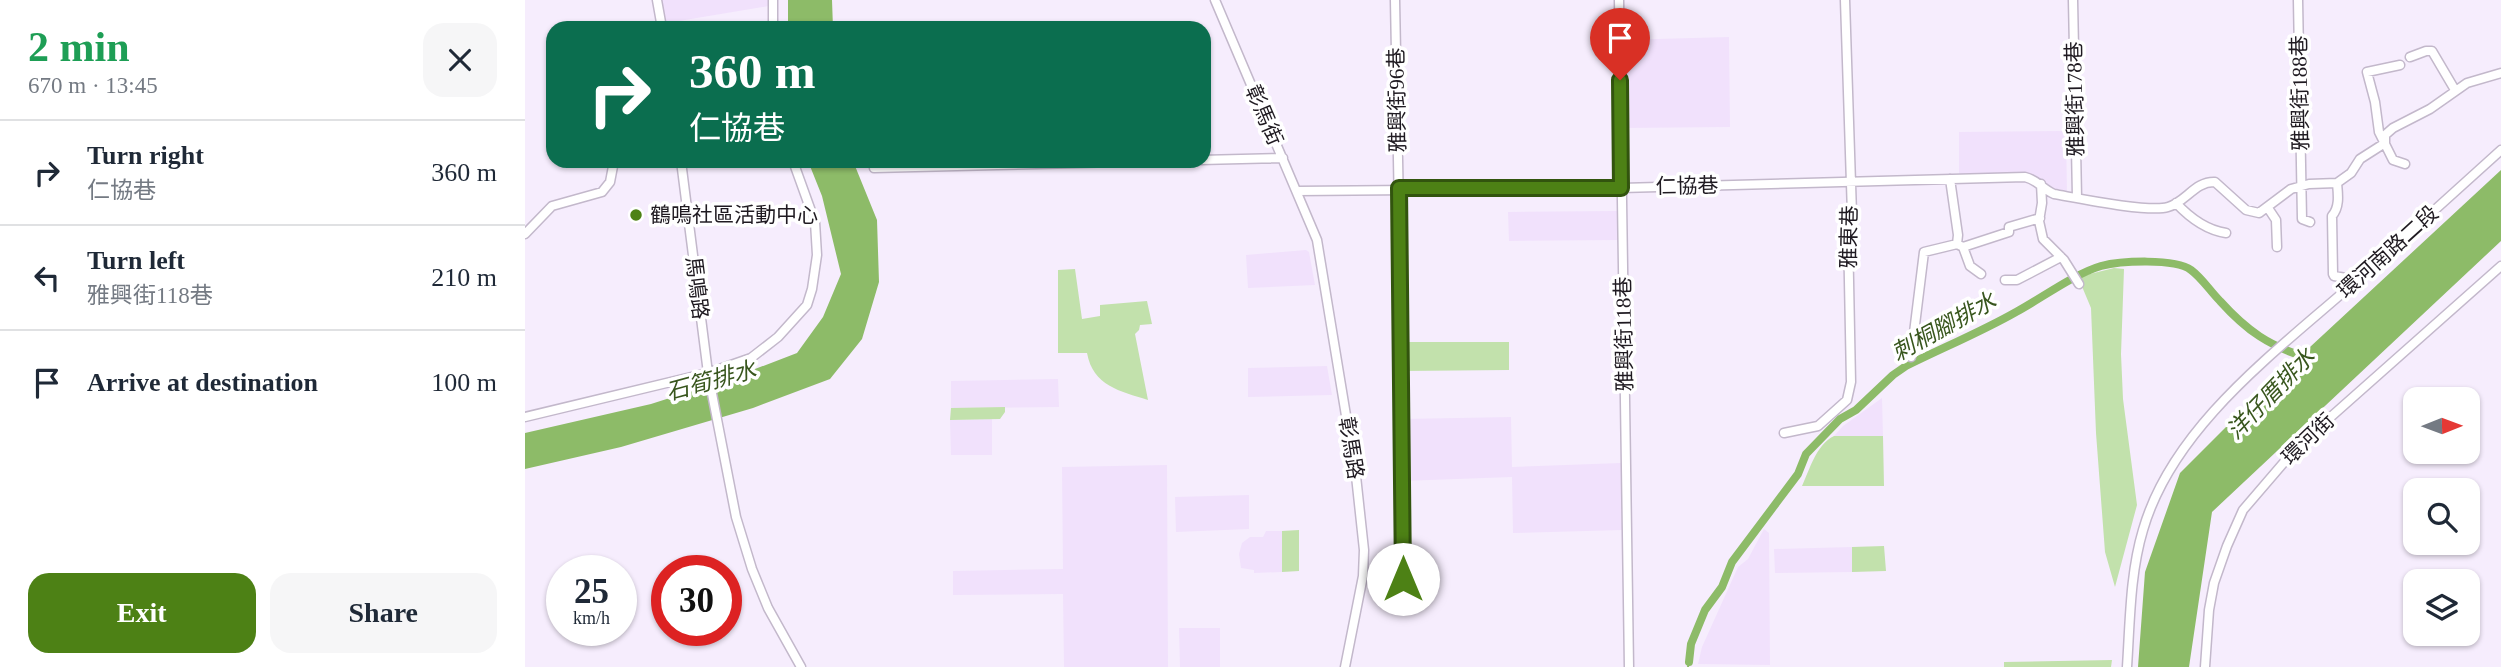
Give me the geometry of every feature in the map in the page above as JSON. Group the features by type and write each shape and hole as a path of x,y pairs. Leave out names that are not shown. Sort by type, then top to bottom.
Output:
{"street":[{"path":"657,0 660,21"},
{"path":"773,0 773,21"},
{"name":"彰馬街","path":"1215,0 1315,230"},
{"name":"雅興街96巷","path":"1395,0 1403,579"},
{"name":"雅興街118巷","path":"1619,0 1629,667"},
{"name":"雅東巷","path":"1784,433 1818,426 1847,400 1851,382 1847,231 1852,214 1845,0"},
{"name":"雅興街178巷","path":"2073,0 2077,197"},
{"name":"雅興街188巷","path":"2298,0 2302,219 2310,222"},
{"path":"2410,57 2432,51 2455,90"},
{"path":"2400,65 2367,72 2379,132 2393,160 2405,164"},
{"path":"2385,143 2385,135 2393,128 2430,110 2455,90 2467,83 2501,73"},
{"path":"2277,247 2276,220 2268,208 2291,190 2302,186 2337,183 2351,173 2360,159 2385,143"},
{"name":"環河南路二段","path":"2127,667 2136,559 2143,528 2157,494 2180,452 2234,390 2501,150"},
{"path":"1211,160 1283,158"},
{"path":"525,234 552,206 602,192 610,182 613,168"},
{"name":"馬鳴路","path":"682,168 708,373 736,517 752,569 768,608 801,667"},
{"path":"525,417 708,373 751,358 778,337 807,305 817,256 815,222 796,168"},
{"name":"仁協巷","path":"1297,191 1621,188 2025,177 2035,179 2054,194 2150,208 2167,208 2209,181 2215,182 2246,211 2253,214 2268,208"},
{"path":"1950,179 1960,245 1970,266 1981,274"},
{"path":"2337,183 2336,211 2332,216 2333,274 2346,278 2353,284"},
{"path":"2041,184 2040,218 2043,239 2064,260 2079,284"},
{"path":"2176,203 2201,225 2226,233"},
{"path":"1910,357 1924,252 2009,232 2008,227 2040,218"},
{"name":"彰馬路","path":"1315,230 1356,476 1364,550 1363,576 1345,667"},
{"path":"2005,280 2017,280 2061,257"},
{"name":"環河街","path":"2204,667 2214,583 2243,510 2298,446 2501,266"}],"shaded area":[{"path":"658,0 769,0 769,6 679,21 661,21"},
{"path":"1729,37 1730,127 1622,128 1620,40"},
{"path":"2066,131 2067,195 2053,195 2029,179 1959,180 1959,132"},
{"path":"1508,180 1615,180 1614,186 1508,186"},
{"path":"1617,211 1618,240 1509,241 1508,212"},
{"path":"1306,250 1309,252 1315,285 1248,288 1246,255"},
{"path":"2114,268 2124,269 2121,354 2123,399 2137,505 2115,587 2105,552 2096,433 2091,308 2078,277"},
{"path":"1075,269 1082,319 1100,316 1100,305 1147,301 1152,324 1140,325 1135,334 1148,400 1109,386 1095,373 1087,353 1058,353 1058,270"},
{"path":"1401,342 1509,342 1509,370 1401,371"},
{"path":"1327,366 1332,395 1248,397 1248,368"},
{"path":"1058,379 1059,407 951,408 951,381"},
{"path":"1882,398 1883,436 1834,436 1843,426"},
{"path":"1005,407 1000,419 950,420 951,408"},
{"path":"1511,417 1512,467 1621,463 1622,530 1513,533 1512,477 1402,481 1402,419"},
{"path":"992,419 992,455 951,455 950,420"},
{"path":"1834,436 1883,436 1884,486 1802,486 1818,451"},
{"path":"1167,465 1168,667 1064,667 1063,594 953,595 953,571 1063,569 1062,467"},
{"path":"1249,495 1249,529 1176,532 1175,497"},
{"path":"1764,529 1769,533 1770,665 1698,664 1702,647 1738,567 1748,559"},
{"path":"1299,530 1299,571 1282,572 1282,531"},
{"path":"1266,531 1282,531 1282,572 1254,573 1254,570 1241,568 1239,554 1242,543 1250,537 1263,537"},
{"path":"1884,546 1886,571 1852,572 1852,547"},
{"path":"1852,547 1852,572 1775,573 1774,549"},
{"path":"1179,628 1220,628 1220,667 1180,667"},
{"path":"2112,660 2111,667 2004,667 2004,662"}],"water":[{"path":"788,0 832,0 833,21 788,21"},
{"path":"811,168 856,168 877,220 879,282 862,339 830,379 753,408 621,447 525,469 525,433 651,404 729,379 797,353 823,317 841,274 822,196"},
{"name":"洋仔厝排水","path":"2501,170 2501,241 2212,512 2189,667 2138,667 2145,572 2180,473 2255,398"}],"waterway":[{"name":"刺桐腳排水","path":"1689,662 1691,644 1705,610 1722,587 1732,562 1798,474 1806,454 1840,419 1856,410 1906,366 2003,319 2080,275 2101,266 2121,263 2161,262 2183,266 2195,273 2249,329 2270,343 2308,358"},
{"name":"刺桐腳排水","path":"1688,667 1689,662"}],"place":[{"name":"鶴鳴社區活動中心","path":"636,215"}],"route":[{"path":"1403,579 1399,188 1621,188 1620,80"}],"water label":[{"name":"石筍排水","path":"711,381"}]}
